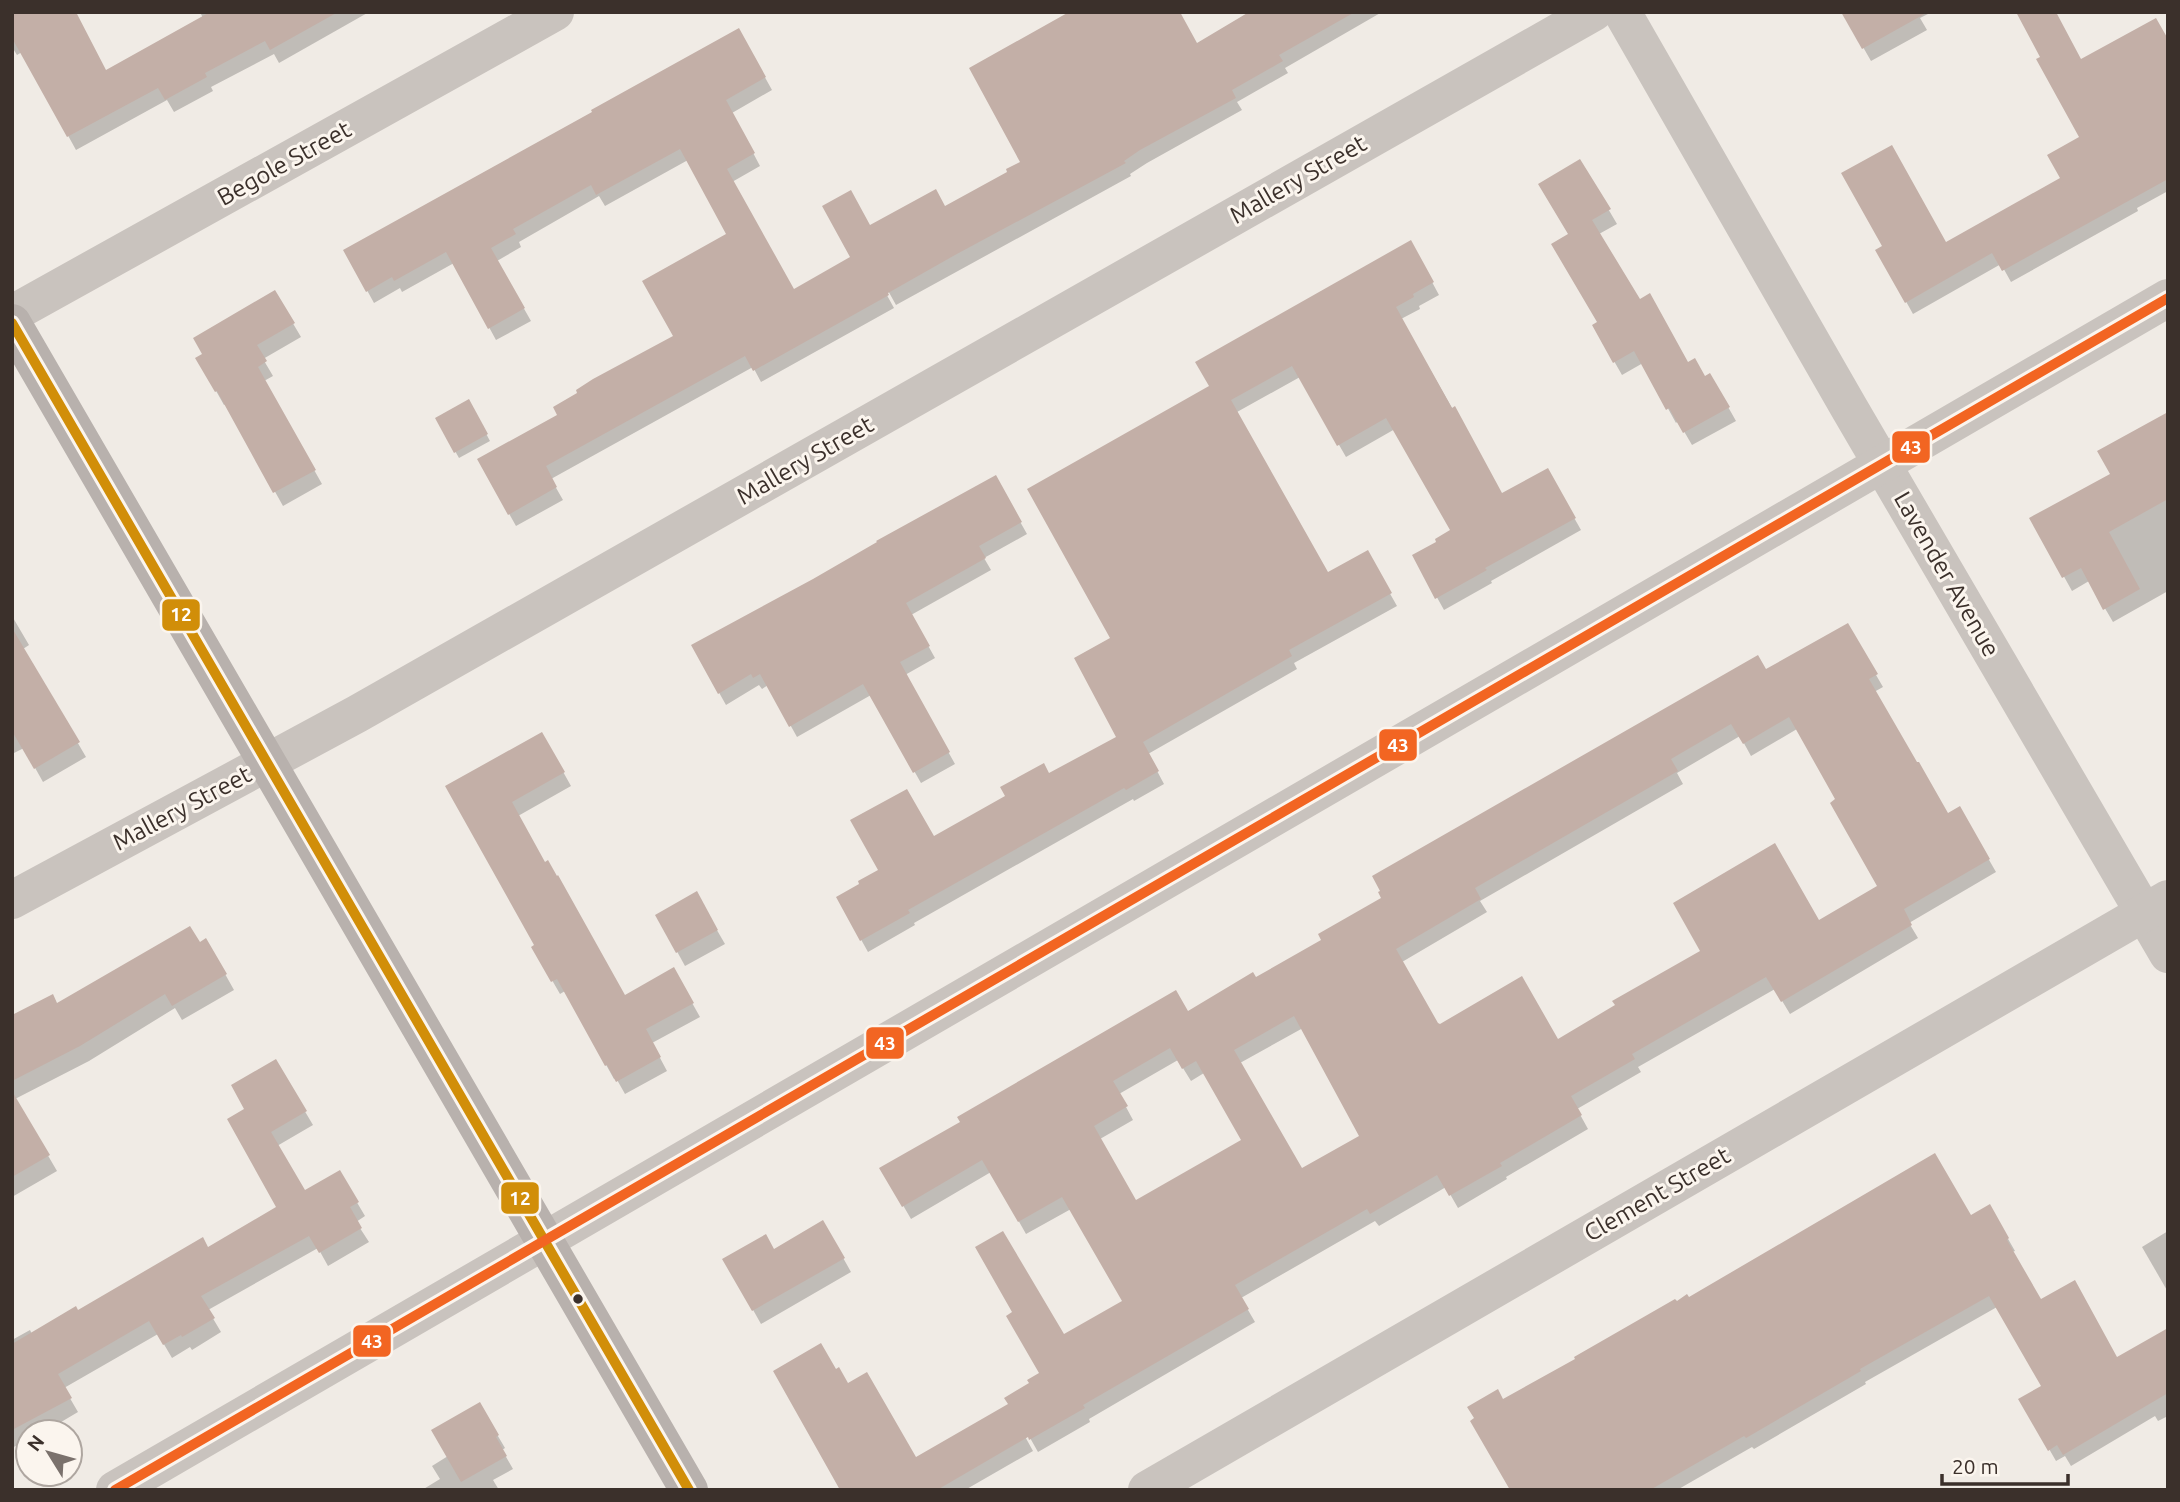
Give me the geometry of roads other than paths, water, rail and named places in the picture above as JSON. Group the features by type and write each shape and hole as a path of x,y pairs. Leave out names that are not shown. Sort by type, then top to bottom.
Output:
{"main road":[{"path":"12,323 689,1490"}],"street":[{"name":"Begole Street","path":"12,314 555,12"},
{"name":"Mallery Street","path":"12,900 394,693 1594,12"},
{"name":"Lavender Avenue","path":"1622,12 1882,463 2156,906 2168,954"},
{"path":"115,1490 2168,298"},
{"name":"Clement Street","path":"1147,1490 2156,906"}]}
